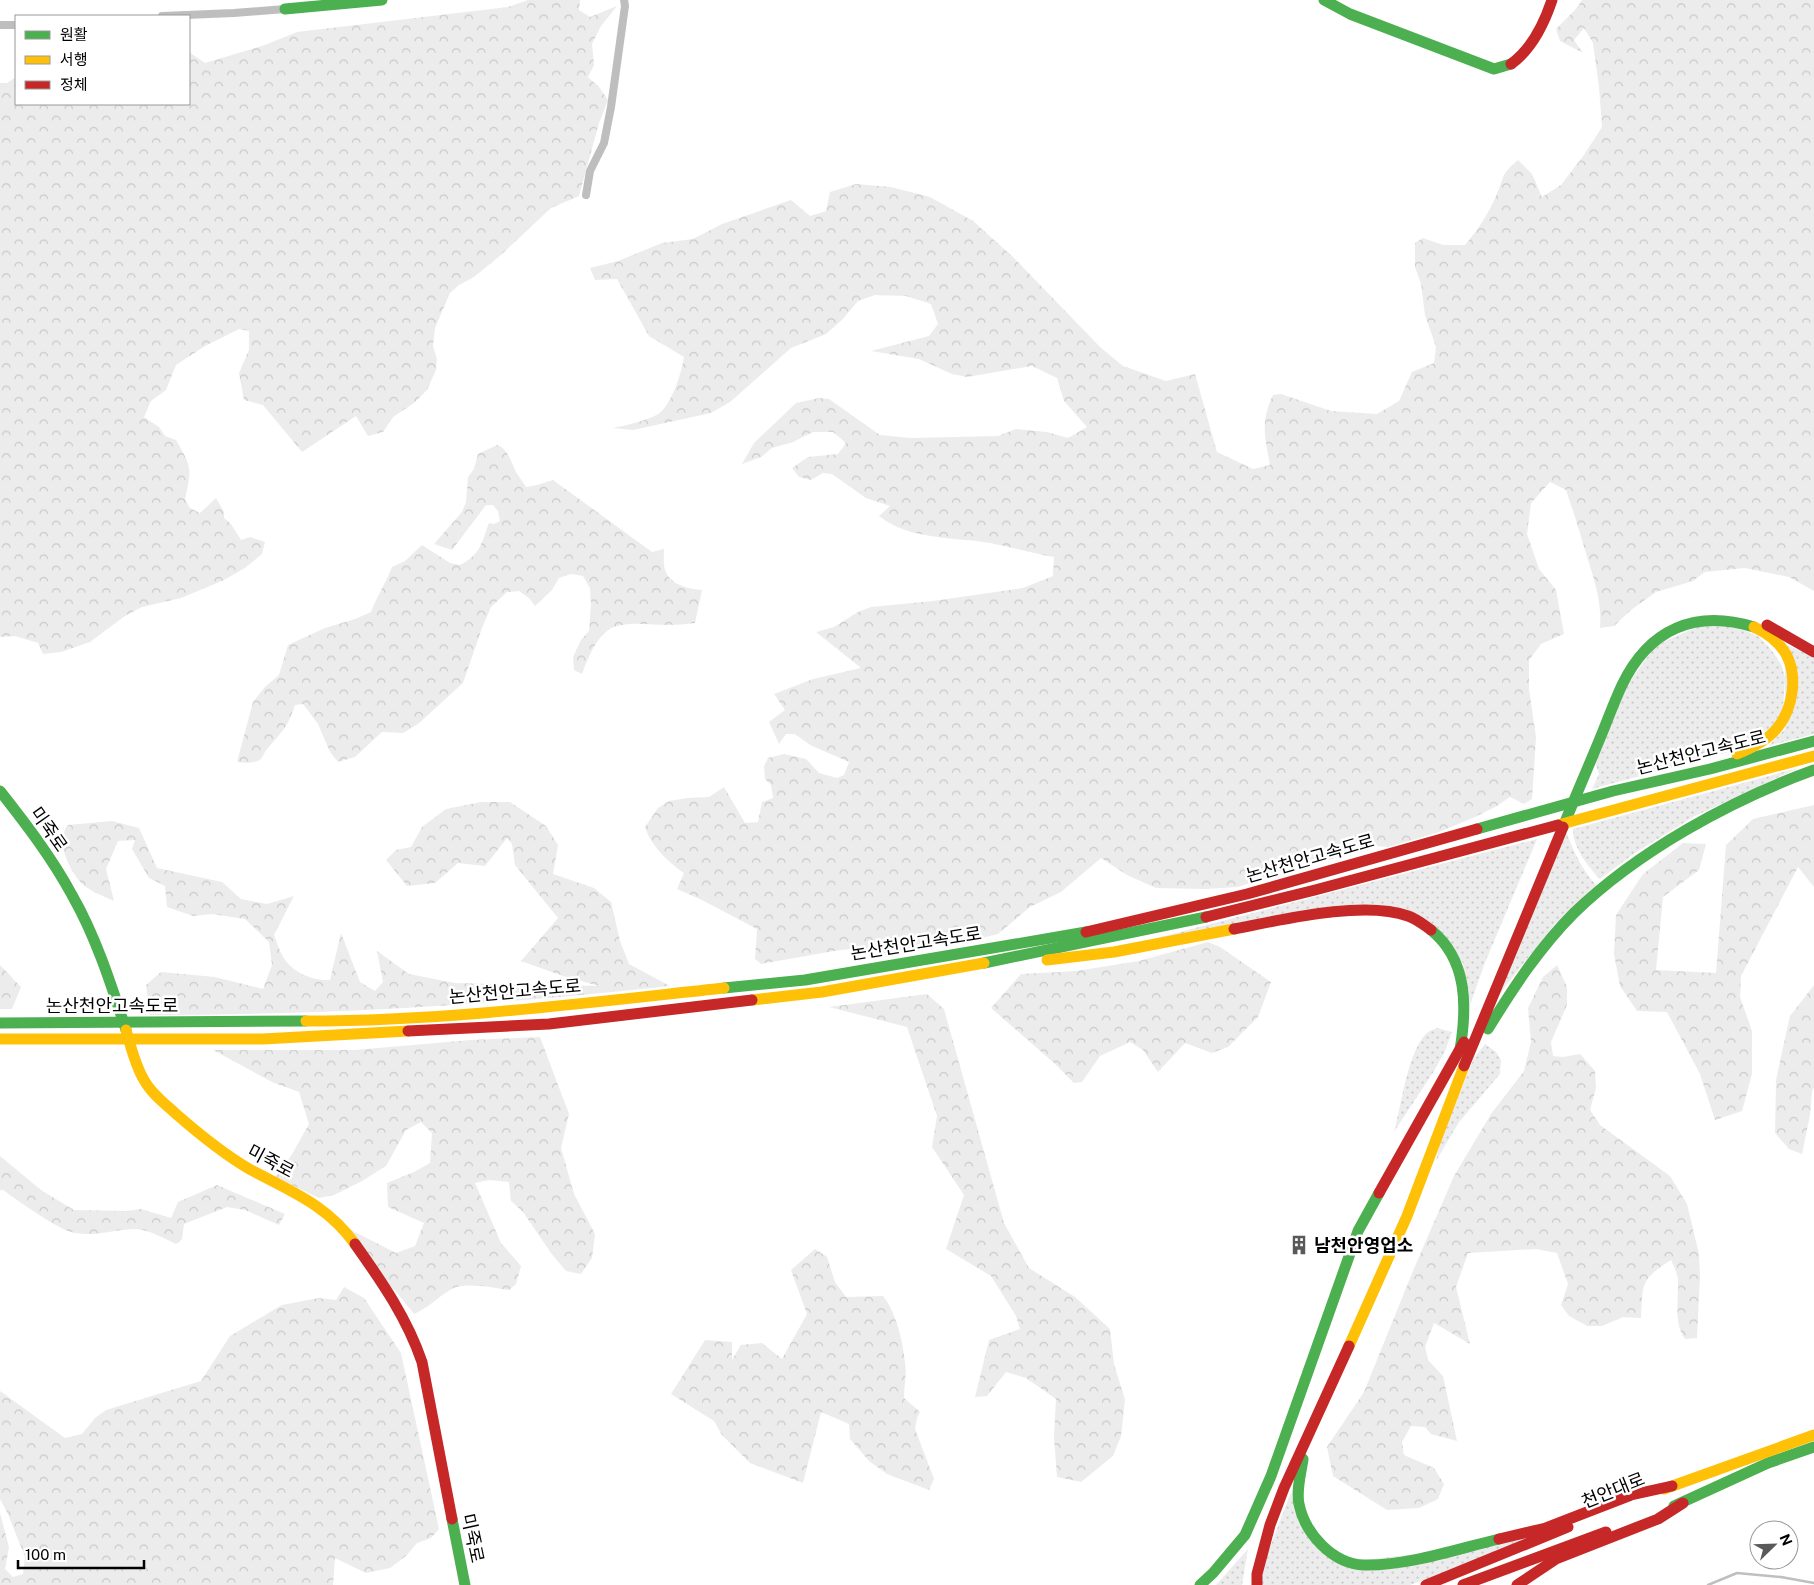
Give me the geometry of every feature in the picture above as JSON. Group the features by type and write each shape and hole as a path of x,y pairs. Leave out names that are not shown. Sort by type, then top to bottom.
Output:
{"main road":[{"path":"285,9 295,0"},
{"path":"285,9 382,0"},
{"path":"1324,0 1350,14 1494,69 1511,64 1523,55 1548,11 1552,0"},
{"path":"1200,1585 1213,1573 1245,1535 1271,1476 1358,1231 1460,1050 1608,696 1622,668 1635,649 1649,634 1676,618 1696,612 1719,611 1757,619 1814,652"},
{"path":"1257,1585 1257,1574 1270,1525 1307,1436 1384,1271 1407,1216 1459,1078 1630,670 1649,646 1658,638 1668,631 1693,621 1706,618 1729,620 1748,624 1764,632 1779,645 1793,675 1791,700 1783,722 1774,734 1761,743 1723,760 1670,778"},
{"name":"논산천안고속도로","path":"0,1023 372,1021 556,1006 805,980 1061,937 1175,912 1247,894 1613,791 1814,741"},
{"name":"논산천안고속도로","path":"0,1039 263,1039 549,1024 822,992 938,972 1172,925 1315,890 1603,811 1814,756"},
{"path":"1459,1078 1498,1010 1532,963 1566,922 1600,891 1661,846 1722,809 1767,788 1814,770"},
{"name":"미죽로","path":"0,791 57,870 81,911 102,963 137,1066 144,1081 153,1093 198,1134 228,1157 308,1200 333,1219 343,1228 397,1305 417,1346 422,1362 465,1585"},
{"path":"938,972 1092,955 1240,927 1356,910 1391,911 1410,917 1428,927 1445,942 1455,957 1464,984 1466,998 1465,1025 1460,1050"},
{"name":"천안대로","path":"1426,1585 1672,1486 1814,1435"},
{"path":"1307,1436 1298,1491 1299,1505 1310,1533 1319,1544 1334,1554 1347,1561 1363,1565 1405,1561 1546,1528 1631,1494 1672,1486"},
{"name":"천안대로","path":"1463,1585 1683,1503 1768,1463 1814,1447"},
{"path":"1249,1585 1252,1553 1271,1476"},
{"path":"1517,1585 1556,1559 1658,1520 1683,1503"}],"street":[{"path":"586,195 590,172 604,143 625,6 624,0"},
{"path":"190,15 234,14 285,9"},
{"path":"0,26 15,24"}],"green space":[{"path":"528,0 580,0 579,10 590,17 617,6 601,26 592,44 594,65 588,77 599,87 608,100 599,123 579,196 551,208 502,254 474,277 459,285 450,293 435,328 433,346 437,359 436,370 427,390 414,403 393,417 383,432 368,436 356,416 302,452 263,405 244,400 239,373 249,350 249,331 239,329 205,346 176,365 166,390 151,401 144,417 159,427 165,436 176,440 185,457 189,468 189,481 185,499 190,508 200,513 216,498 224,512 224,518 231,524 241,540 250,537 265,542 262,554 245,568 222,581 181,598 142,607 125,616 90,642 61,652 43,654 38,643 15,636 0,637 0,83 7,83 15,78 15,105 190,105 190,53 205,63 265,45 297,32 508,7"},
{"path":"1582,0 1814,0 1814,591 1789,577 1745,568 1705,572 1693,581 1656,592 1631,610 1614,626 1600,628 1600,610 1595,585 1566,490 1550,482 1531,503 1527,534 1539,569 1556,590 1564,634 1541,644 1529,660 1529,689 1536,737 1532,799 1524,804 1510,797 1475,817 1439,832 1389,847 1359,845 1335,858 1316,863 1298,855 1267,877 1238,887 1206,889 1156,888 1127,875 1101,858 1061,892 1030,907 998,934 969,941 933,936 907,951 885,953 863,948 840,950 761,964 755,959 757,929 677,889 684,873 661,853 651,841 645,827 658,808 669,801 709,797 724,787 745,823 758,822 762,802 773,798 771,785 765,779 764,766 768,758 784,754 806,759 819,773 837,778 844,775 849,762 810,745 795,734 786,734 779,744 769,722 785,710 774,694 813,679 861,668 816,632 834,627 858,612 871,607 933,601 1023,588 1053,576 1054,557 990,543 918,534 904,530 879,516 890,506 866,498 832,474 823,473 811,480 799,477 792,468 808,457 838,454 846,443 833,432 813,432 793,442 772,448 761,457 742,464 754,443 796,403 819,398 829,399 880,435 910,438 998,436 1016,429 1047,432 1068,438 1087,427 1064,401 1057,378 1032,366 967,377 952,374 919,359 871,351 929,336 938,324 931,304 906,296 875,295 858,301 842,320 826,334 791,348 730,402 711,413 633,430 613,428 646,419 662,411 676,385 684,357 649,336 617,279 595,280 590,268 618,261 662,243 693,239 722,224 791,200 810,216 826,211 830,192 856,184 891,187 930,197 973,221 1013,257 1100,347 1123,366 1166,381 1195,374 1217,452 1253,469 1270,465 1265,438 1265,422 1266,413 1273,395 1281,394 1331,411 1377,414 1399,401 1412,372 1434,363 1436,347 1425,315 1421,284 1415,267 1415,243 1423,238 1443,245 1465,245 1486,215 1504,176 1518,160 1532,174 1542,197 1561,185 1584,155 1602,127 1593,43 1584,28 1574,40 1583,53 1560,41 1556,29 1577,8"},
{"path":"497,445 507,452 516,472 526,487 553,480 652,552 664,549 664,568 667,575 675,583 691,589 702,590 695,623 668,625 634,624 614,627 608,630 598,641 590,654 582,674 574,670 573,657 581,640 589,631 590,588 583,576 571,574 559,578 552,590 535,606 529,598 519,591 507,592 491,607 463,683 418,724 403,733 382,732 355,757 338,762 330,752 318,724 303,704 295,705 287,724 261,759 246,763 237,762 253,702 265,687 279,675 288,645 325,628 371,612 392,567 405,561 422,545 450,563 460,565 472,557 482,543 489,523 494,524 500,521 498,511 493,505 486,505 452,550 434,544 462,512 466,502 468,477 474,469 478,454"},
{"path":"1707,623 1741,629 1758,636 1768,646 1782,666 1785,678 1783,711 1772,727 1732,751 1592,789 1599,774 1593,756 1625,688 1656,645"},
{"path":"1785,644 1814,657 1814,734 1768,746 1785,729"},
{"path":"1798,768 1693,817 1635,853 1600,879 1586,862 1573,836 1573,829"},
{"path":"481,802 510,802 546,826 558,845 553,874 594,888 611,902 620,941 629,964 670,986 541,999 411,1008 215,1015 150,1015 146,985 161,972 215,977 263,989 272,965 269,942 245,919 212,914 193,916 167,907 165,886 149,878 132,849 135,840 118,841 106,869 114,901 93,891 80,882 70,867 66,858 63,840 64,832 68,825 112,821 139,828 157,868 222,882 241,899 267,904 294,896 274,935 287,962 297,971 316,979 330,980 341,933 360,982 375,991 383,982 377,951 409,974 455,983 599,986 521,961 558,918 515,865 512,844 507,838 485,866 458,863 435,883 407,886 386,860 396,850 411,847 422,827 446,809"},
{"path":"1814,805 1814,887 1798,867 1741,976 1740,997 1752,1031 1752,1074 1742,1111 1715,1120 1700,1074 1667,1012 1637,1011 1620,986 1614,954 1616,915 1643,874 1683,843 1706,844 1699,870 1663,897 1656,970 1716,973 1726,845 1753,819"},
{"path":"1566,831 1578,860 1596,885 1555,924 1507,984 1487,1013"},
{"path":"1537,839 1484,965 1469,1008 1463,963 1397,907 1157,938"},
{"path":"1208,942 1220,947 1271,982 1258,1017 1228,1047 1212,1053 1185,1043 1158,1072 1143,1050 1130,1042 1100,1056 1082,1082 1074,1083 991,1008 1021,974 1076,971 1139,961"},
{"path":"0,965 21,987 12,1009 0,1009"},
{"path":"1557,965 1567,987 1567,1005 1551,1042 1553,1056 1563,1057 1580,1054 1595,1071 1596,1088 1590,1110 1600,1125 1670,1176 1687,1204 1699,1254 1700,1277 1697,1338 1685,1339 1681,1332 1677,1310 1678,1279 1671,1260 1648,1278 1645,1283 1641,1318 1623,1317 1602,1326 1587,1326 1569,1316 1561,1305 1568,1284 1557,1253 1536,1249 1468,1253 1456,1287 1470,1344 1434,1323 1425,1347 1428,1360 1443,1376 1457,1441 1431,1434 1425,1427 1411,1426 1402,1442 1404,1455 1434,1468 1444,1484 1438,1499 1419,1508 1387,1510 1333,1476 1327,1447 1364,1392 1454,1176 1491,1114 1524,1071 1531,1042 1528,1008 1543,977"},
{"path":"1814,985 1814,1087 1802,1154 1789,1149 1775,1133 1776,1080 1790,1016"},
{"path":"927,994 944,1009 1004,1223 1029,1268 1075,1297 1110,1329 1114,1364 1125,1400 1121,1436 1113,1456 1081,1482 1057,1477 1054,1437 1056,1399 1026,1378 1006,1372 987,1396 975,1397 989,1340 1020,1329 1016,1316 991,1276 946,1249 964,1195 932,1147 937,1116 907,1027 829,1007"},
{"path":"1437,1028 1452,1032 1445,1051 1394,1132 1405,1082 1413,1057 1424,1036"},
{"path":"540,1037 569,1114 561,1148 574,1194 595,1234 592,1258 581,1274 566,1271 551,1253 523,1212 511,1201 509,1182 489,1180 475,1183 501,1243 521,1266 516,1284 509,1290 479,1286 456,1287 414,1314 397,1293 369,1265 347,1228 396,1253 415,1246 424,1223 388,1207 387,1183 430,1163 432,1133 421,1122 406,1130 386,1166 334,1195 319,1198 275,1177 291,1156 309,1124 299,1092 272,1082 213,1050 355,1050 471,1040"},
{"path":"1485,1044 1496,1052 1501,1060 1500,1074 1459,1122 1436,1161 1440,1142 1474,1058"},
{"path":"0,1156 41,1190 74,1210 126,1211 141,1209 171,1218 178,1202 217,1185 285,1214 279,1225 245,1210 227,1207 184,1224 182,1239 176,1244 151,1233 136,1229 91,1234 75,1233 59,1227 3,1190 0,1190"},
{"path":"815,1249 827,1257 835,1282 846,1297 883,1296 892,1310 901,1337 904,1354 906,1371 904,1398 920,1412 915,1429 934,1479 929,1490 887,1474 869,1461 850,1439 849,1424 821,1412 803,1483 750,1463 722,1435 714,1421 671,1394 705,1340 732,1342 732,1360 741,1345 762,1343 782,1359 807,1314 791,1270"},
{"path":"344,1287 364,1298 401,1353 439,1529 431,1538 417,1543 406,1556 390,1568 366,1573 335,1558 333,1585 0,1585 0,1513 9,1547 5,1569 13,1577 23,1574 25,1557 0,1499 0,1391 65,1438 82,1434 95,1418 106,1410 201,1381 230,1336 282,1305 319,1298 336,1300"},
{"path":"1291,1492 1296,1510 1343,1563 1539,1538 1410,1585 1261,1585 1267,1555"},
{"path":"1248,1549 1242,1585 1216,1585"}],"waterway":[{"path":"1708,1585 1737,1573 1781,1577 1814,1583"}],"traffic: fast":[{"path":"285,9 382,0"},
{"path":"1324,0 1350,14 1494,69 1511,64"},
{"path":"1563,827 1622,685 1633,666 1646,650 1660,637 1676,628 1693,623 1712,621 1732,622 1754,627"},
{"path":"1477,829 1613,791 1710,769 1814,741"},
{"path":"1488,1029 1538,954 1574,913 1599,890 1656,848 1687,829 1750,796 1814,770"},
{"path":"0,791 47,855 81,911 115,995 126,1030"},
{"path":"984,963 1206,917"},
{"path":"1431,930 1452,955 1462,985 1464,1017 1460,1050"},
{"path":"724,988 805,980 1086,932"},
{"path":"0,1023 306,1021"},
{"path":"1200,1585 1213,1573 1245,1535 1271,1476 1358,1231 1379,1193"},
{"path":"1674,1506 1768,1463 1814,1447"},
{"path":"1303,1459 1298,1493 1302,1515 1307,1526 1322,1545 1342,1559 1364,1565 1398,1563 1499,1539"},
{"path":"452,1519 465,1585"}],"traffic: slow":[{"path":"1737,754 1759,743 1774,732 1787,711 1792,692 1792,672 1786,654 1772,638 1754,627"},
{"path":"1558,825 1814,756"},
{"path":"1047,960 1114,952 1234,929"},
{"path":"752,1000 822,992 984,963"},
{"path":"306,1021 463,1015 724,988"},
{"path":"126,1030 141,1074 147,1085 162,1102 202,1136 231,1157 321,1209 333,1219 355,1244"},
{"path":"0,1039 263,1039 408,1031"},
{"path":"1349,1346 1407,1216 1464,1066"},
{"path":"1664,1489 1814,1435"}],"traffic: jam":[{"path":"1511,64 1531,43 1545,18 1552,0"},
{"path":"1767,625 1814,652"},
{"path":"1206,917 1558,825"},
{"path":"1464,1066 1563,827"},
{"path":"1086,932 1247,894 1477,829"},
{"path":"1234,929 1322,913 1368,910 1408,916 1431,930"},
{"path":"408,1031 549,1024 752,1000"},
{"path":"1379,1193 1464,1042"},
{"path":"355,1244 384,1286 401,1315 422,1362 452,1519"},
{"path":"1257,1585 1257,1574 1270,1525 1284,1488 1349,1346"},
{"path":"1499,1539 1546,1528 1631,1495 1672,1486"},
{"path":"1517,1585 1556,1559 1658,1519 1683,1503"},
{"path":"1426,1585 1568,1527"},
{"path":"1463,1585 1606,1532"}],"place":[{"name":"남천안영업소","path":"1299,1245"}]}
